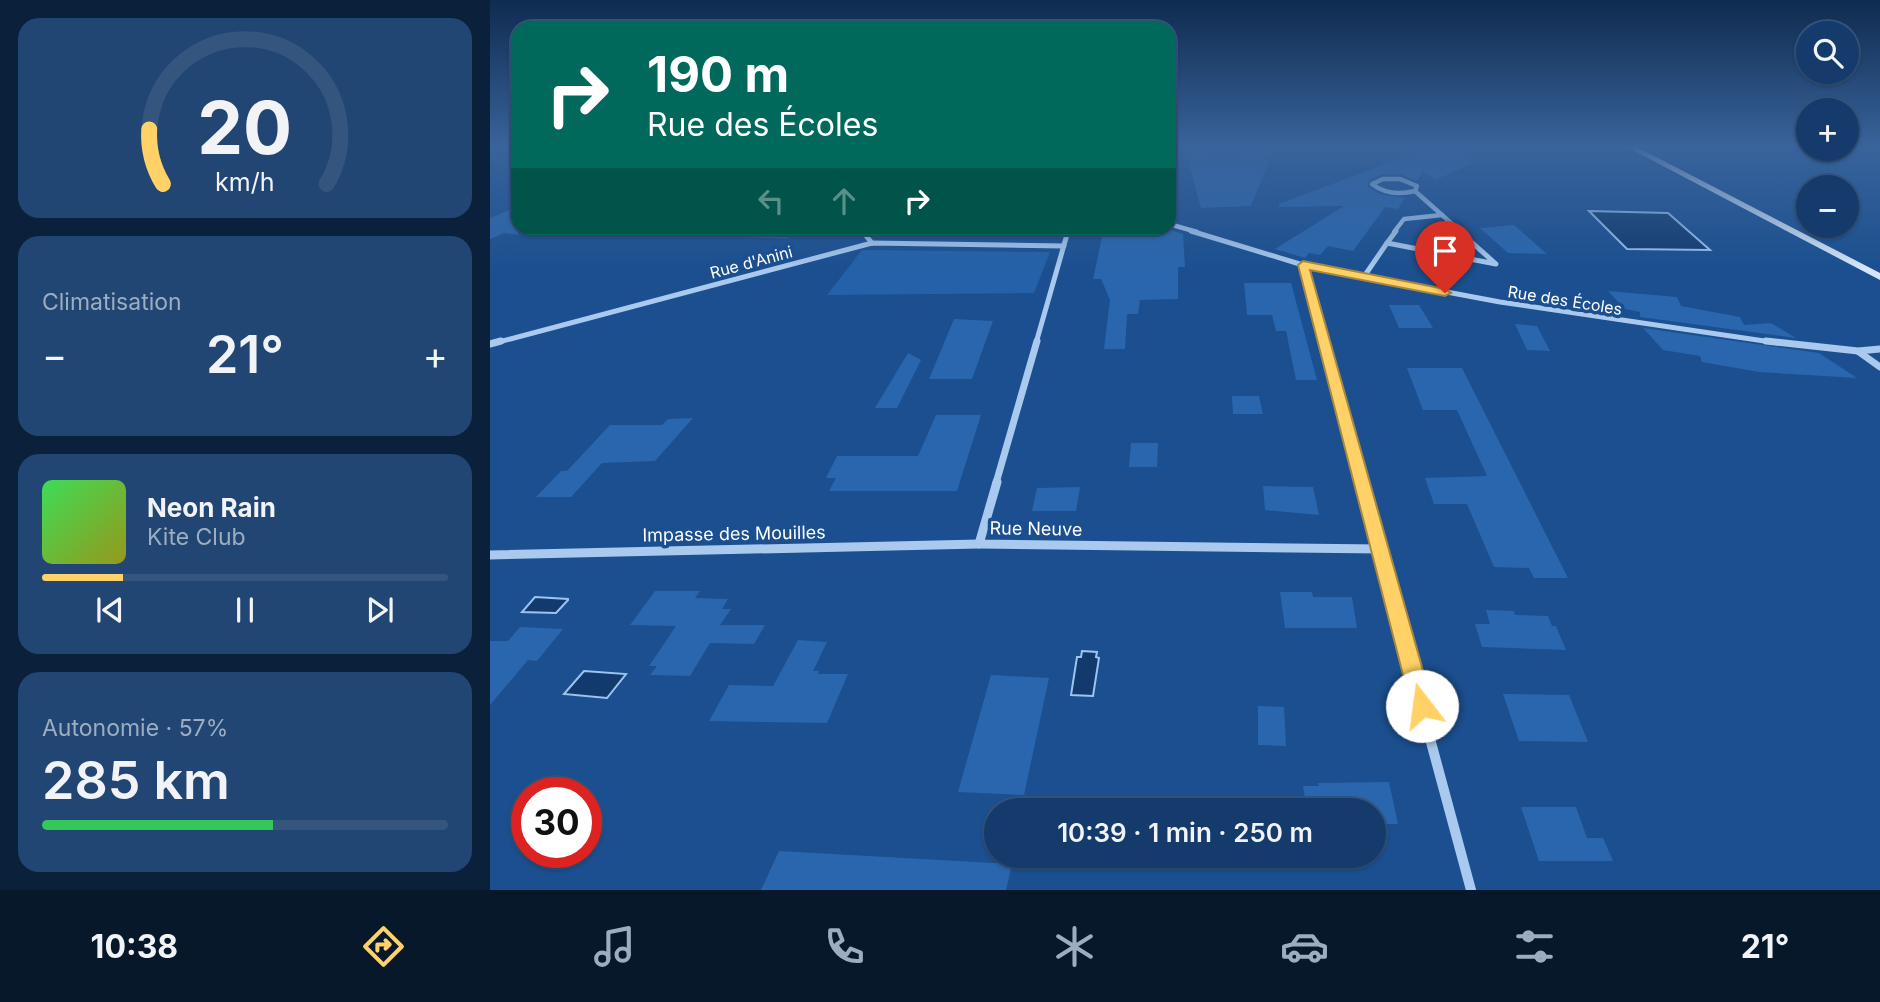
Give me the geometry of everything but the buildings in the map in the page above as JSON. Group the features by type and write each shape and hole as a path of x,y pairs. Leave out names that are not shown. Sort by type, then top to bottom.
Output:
{"main road":[{"path":"1707,187 1880,277"}],"street":[{"path":"1375,187 1379,191 1394,194 1415,191 1496,264 1387,243"},
{"path":"1415,191 1417,187"},
{"path":"1363,278 1404,219 1442,215"},
{"name":"Rue des Écoles","path":"1176,226 1303,265 1363,278 1650,326 1858,351 1880,349"},
{"path":"866,235 872,243"},
{"name":"Rue Neuve","path":"1067,235 979,544 1380,549"},
{"name":"Rue d'Anini","path":"490,344 872,243 1065,246"},
{"path":"1303,265 1471,890"},
{"path":"1858,351 1880,367"},
{"name":"Impasse des Mouilles","path":"490,555 979,544"}],"shaded area":[{"path":"1589,211 1668,213 1710,250 1627,249"},
{"path":"684,235 791,235 787,239"},
{"path":"862,250 1050,252 1034,293 827,295"},
{"path":"535,597 568,600 556,613 522,612"},
{"path":"1082,651 1097,652 1096,657 1099,658 1093,696 1071,695 1077,657 1081,657"},
{"path":"584,671 626,674 607,698 564,694"}],"route":[{"path":"1422,706 1303,265 1445,293"}]}
